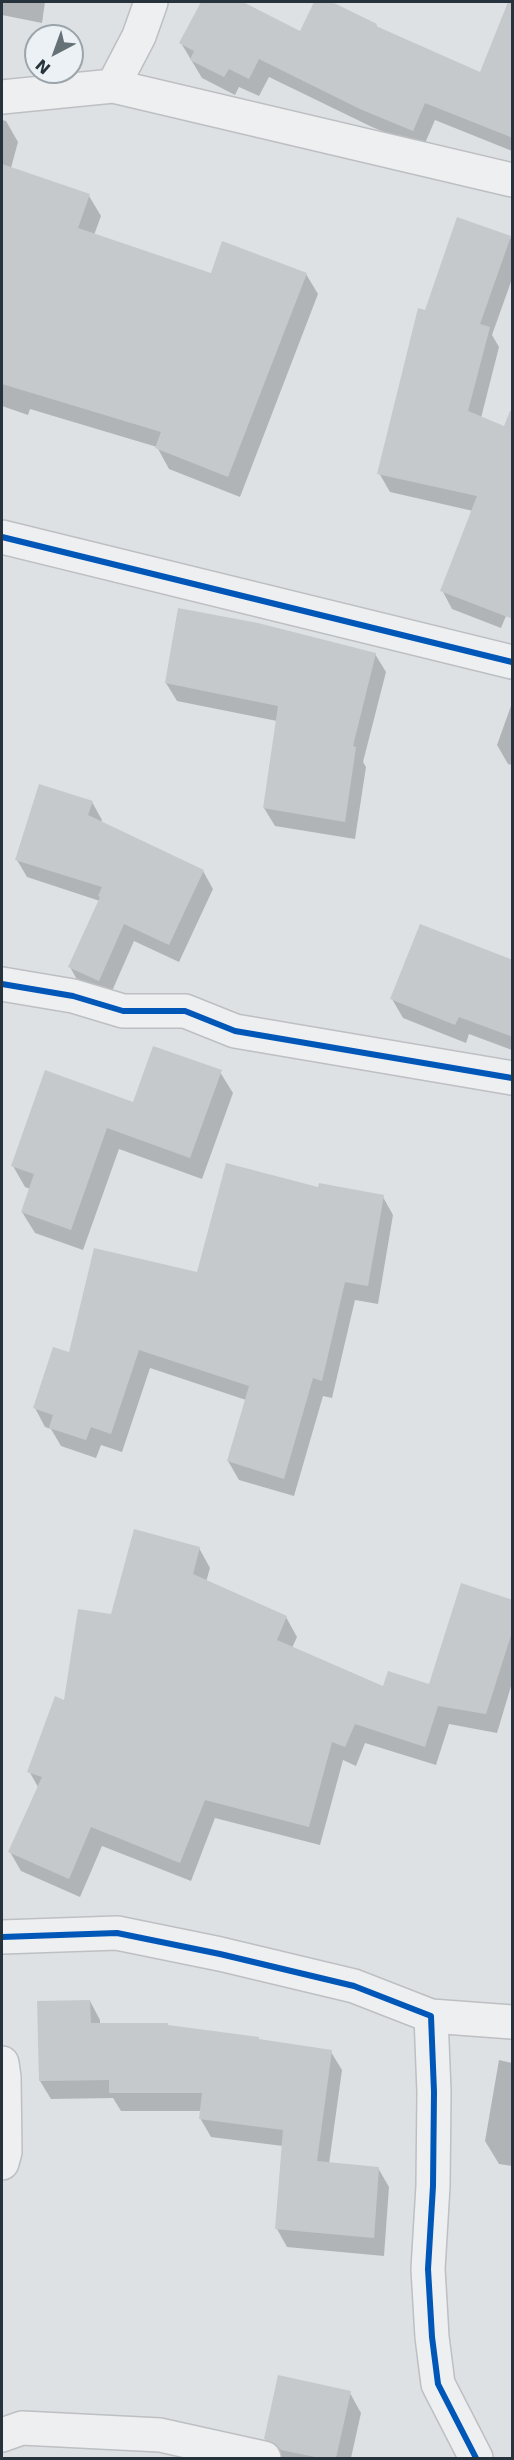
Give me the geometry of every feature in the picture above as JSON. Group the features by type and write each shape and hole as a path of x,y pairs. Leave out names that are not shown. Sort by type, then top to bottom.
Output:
{"street":[{"path":"113,86 140,36 151,2"},
{"path":"2,97 113,86 513,180"},
{"path":"2,537 513,662"},
{"path":"2,984 73,996 123,1011 185,1011 236,1030 513,1078"},
{"path":"2,1937 117,1933 220,1954 354,1986 430,2016 513,2022"},
{"path":"430,2016 434,2092 433,2186 428,2269 432,2337 438,2384 476,2458"},
{"path":"2,2063 5,2152 2,2163"},
{"path":"2,2435 22,2428 160,2435 264,2458"}],"building":[{"path":"201,2 243,2 300,31 314,2 332,2 377,24 376,26 480,72 508,2 513,2 513,138 425,103 413,131 360,109 259,59 249,79 229,69 224,77 190,60 194,51 179,43"},
{"path":"2,164 90,194 78,228 211,273 222,241 307,273 228,477 155,448 161,432 2,384"},
{"path":"457,217 511,236 480,324 490,327 468,411 504,426 510,411 513,412 513,619 440,591 477,496 377,474 418,308 425,310"},
{"path":"178,608 258,623 376,653 353,746 356,747 345,822 263,808 278,706 165,683"},
{"path":"39,784 93,801 88,815 204,870 169,945 124,924 99,981 68,967 100,897 98,896 102,887 15,860"},
{"path":"420,924 513,960 513,1037 459,1017 455,1025 390,999"},
{"path":"153,1046 222,1070 190,1158 107,1128 71,1230 21,1212 34,1174 11,1166 45,1070 133,1102"},
{"path":"226,1163 318,1187 319,1183 384,1195 368,1286 345,1282 322,1381 313,1378 284,1479 227,1461 249,1386 139,1350 111,1434 91,1427 86,1440 49,1428 53,1415 33,1408 53,1347 69,1352 94,1248 197,1272"},
{"path":"134,1529 200,1547 193,1574 287,1616 277,1640 383,1686 388,1671 429,1684 461,1583 513,1600 513,1629 486,1714 438,1706 425,1747 355,1724 345,1747 332,1742 309,1827 205,1800 180,1863 91,1827 69,1879 8,1852 42,1777 27,1772 55,1696 64,1700 78,1609 111,1614"},
{"path":"90,2000 91,2023 168,2023 168,2025 259,2037 259,2039 332,2050 317,2161 379,2167 374,2238 275,2229 283,2130 199,2119 202,2093 109,2093 109,2080 39,2081 37,2001"},
{"path":"278,2375 351,2391 336,2458 320,2458 281,2450 276,2444 264,2439"}],"cycle path":[{"path":"2,537 512,662"},
{"path":"2,984 73,996 123,1011 185,1011 235,1031 512,1078"},
{"path":"2,1937 117,1933 220,1954 354,1986 431,2016 434,2092 433,2186 428,2269 432,2337 438,2384 476,2458"}]}
